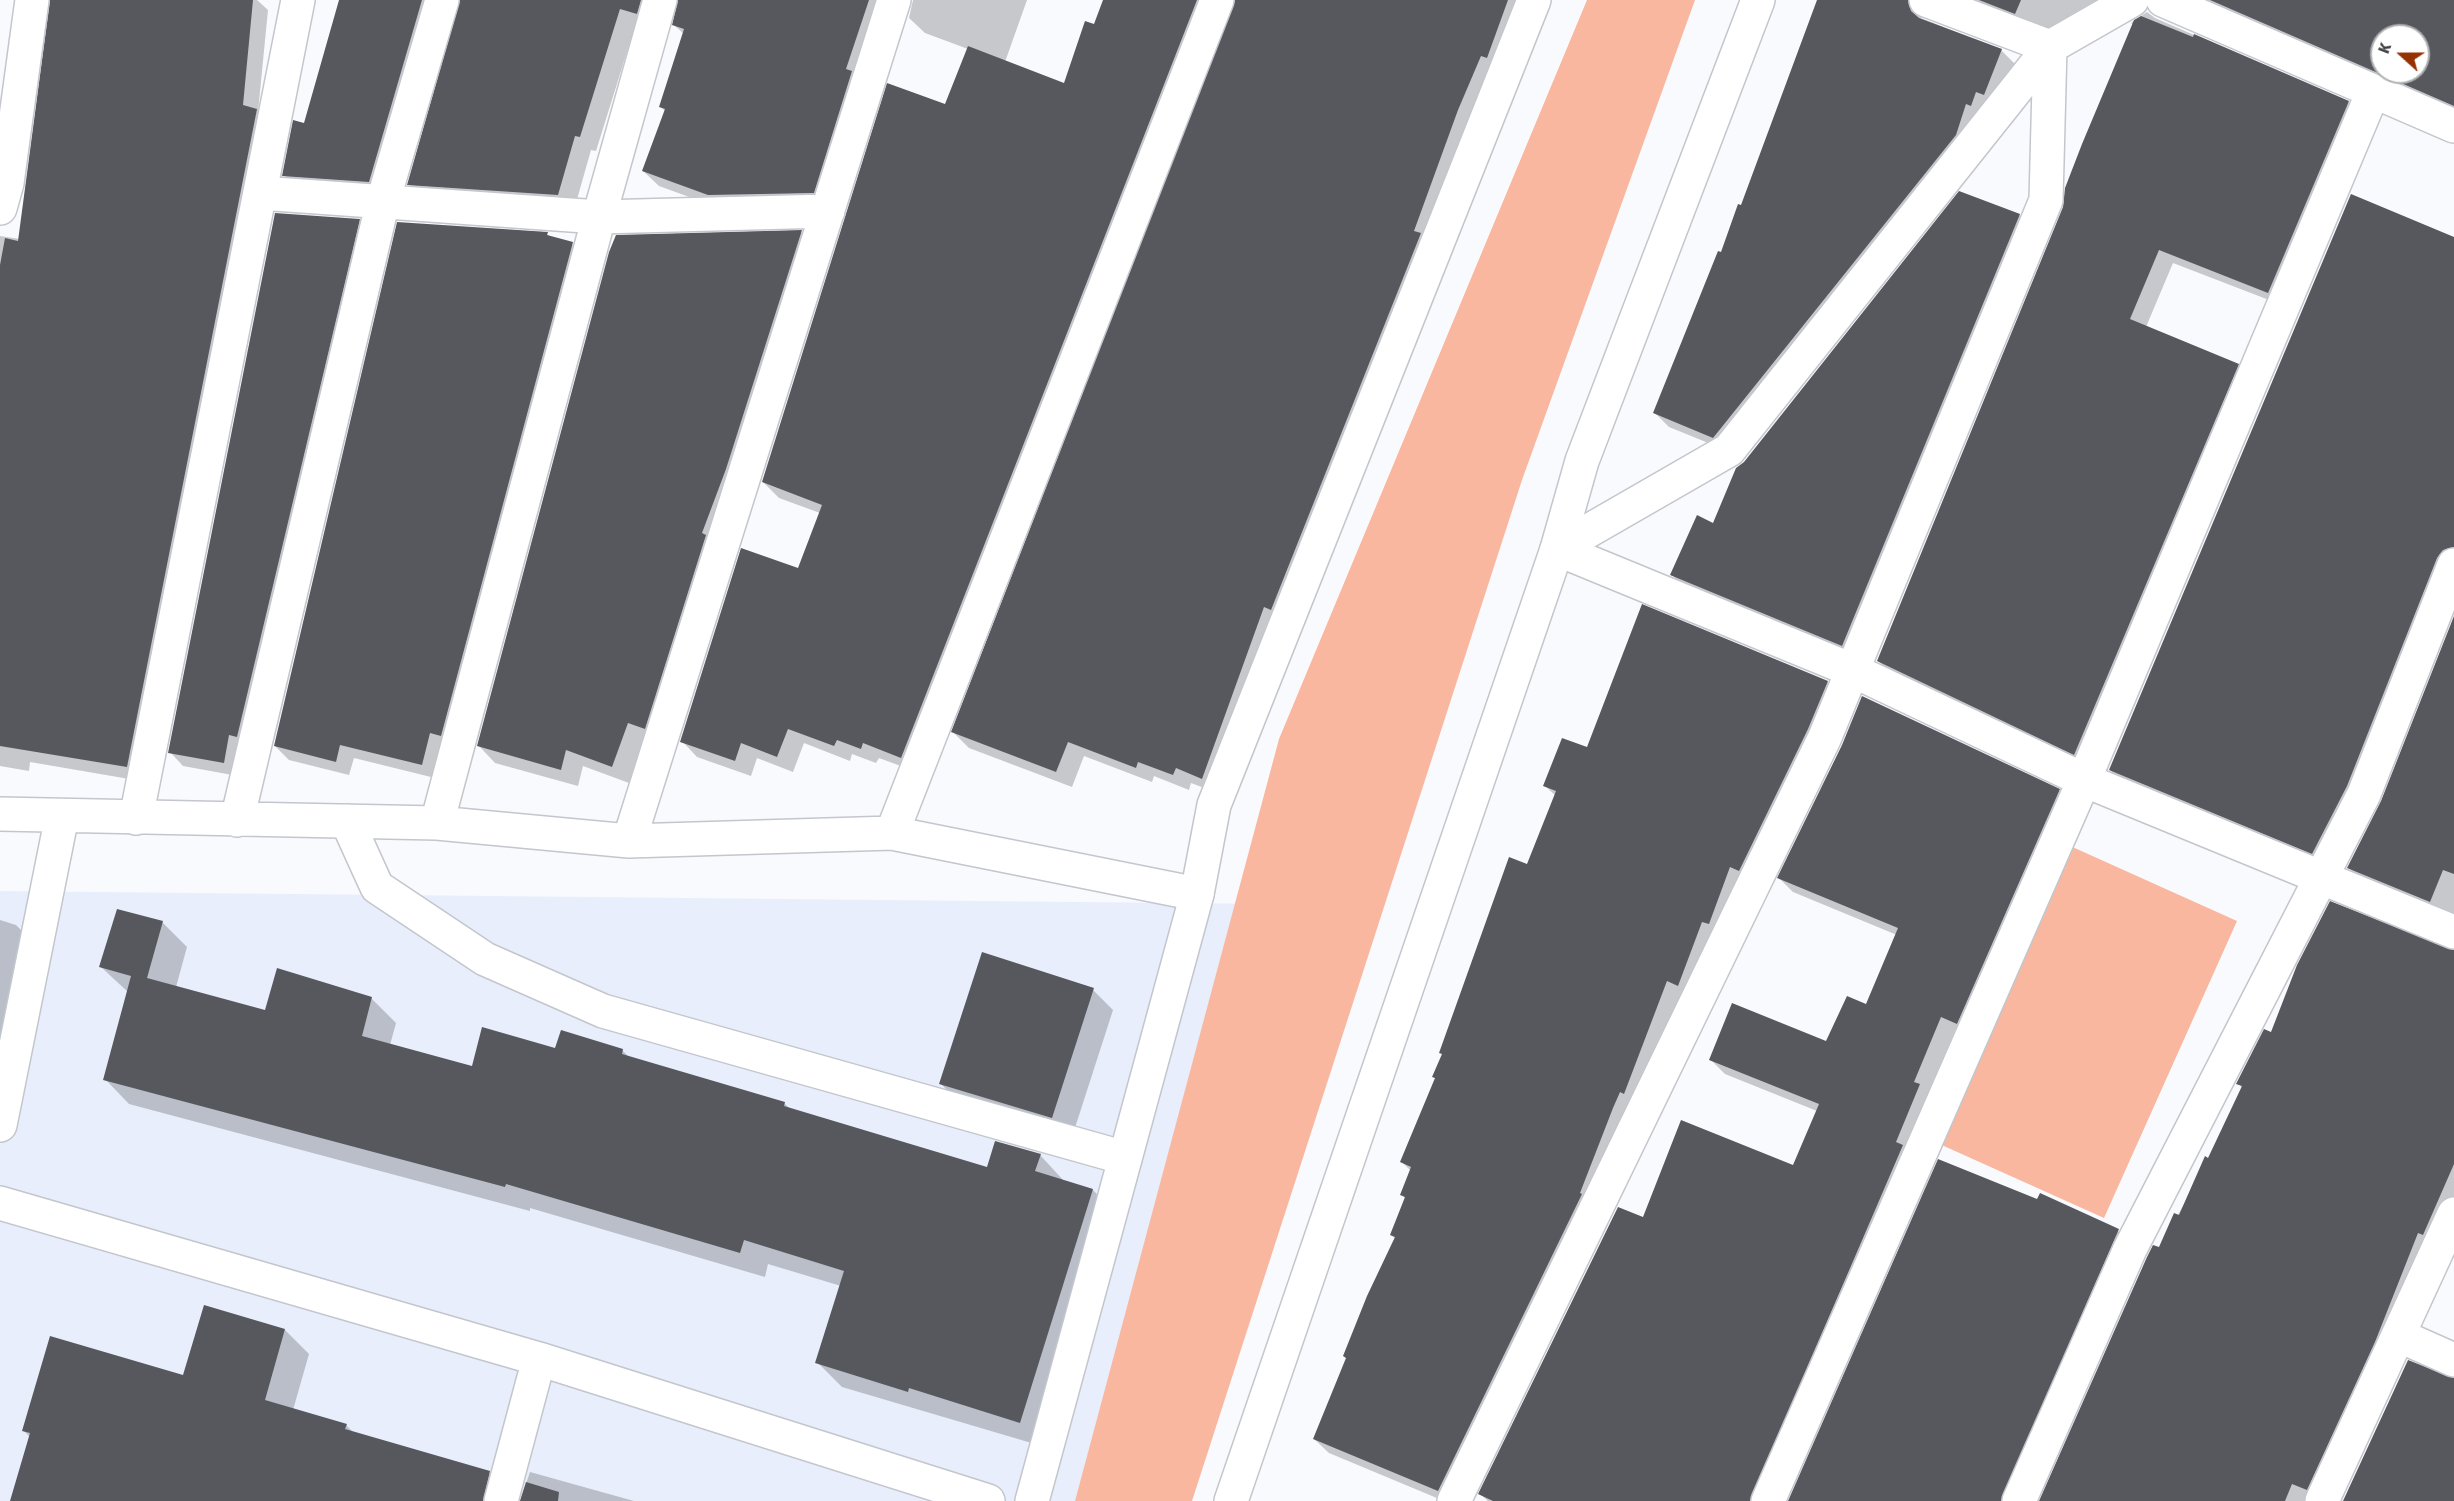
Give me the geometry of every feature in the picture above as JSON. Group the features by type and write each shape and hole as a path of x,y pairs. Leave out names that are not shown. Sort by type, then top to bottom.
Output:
{"street":[{"path":"0,207 8,183 32,0"},
{"path":"136,818 298,0"},
{"path":"237,820 382,201 442,0"},
{"path":"437,823 599,217 660,0"},
{"path":"629,841 894,0"},
{"path":"892,832 1216,0"},
{"path":"1032,1501 1197,894 1214,805 1534,0"},
{"path":"1236,1499 1557,549 1582,462 1758,0"},
{"path":"1926,0 2050,47"},
{"path":"1557,549 1729,450 2050,47 2132,0"},
{"path":"2163,0 2454,126"},
{"path":"1454,1501 1820,748 1854,671 2046,200 2050,47"},
{"path":"1768,1501 2084,780 2373,92"},
{"path":"260,193 599,217 828,211"},
{"path":"1557,549 1854,671 2084,780 2322,875 2454,932"},
{"path":"2019,1501 2130,1249 2364,794 2454,565"},
{"path":"0,814 437,823 629,841 892,832 1197,894"},
{"path":"0,1125 62,816"},
{"path":"347,821 377,887 485,959 603,1011 1125,1158"},
{"path":"0,1203 539,1359 988,1501"},
{"path":"2322,1501 2400,1336 2454,1214"},
{"path":"2400,1336 2454,1360"},
{"path":"501,1501 539,1359"}],"shaded area":[{"path":"1587,0 1695,0 1522,480 1192,1501 1075,1501 1279,739"},
{"path":"2068,845 2237,921 2104,1218 1935,1142"},
{"path":"0,891 1273,904 1119,1501 0,1501"}],"building":[{"path":"50,0 253,0 243,105 257,109 127,767 0,746 0,265 5,238 18,241"},
{"path":"339,0 422,0 369,182 282,176 293,120 304,123"},
{"path":"460,0 641,0 637,14 620,9 580,137 575,136 558,195 407,185"},
{"path":"678,0 869,0 846,69 852,71 814,193 708,195 642,171 665,109 659,107 684,29 672,25"},
{"path":"1103,0 1197,0 901,758 863,743 861,749 837,740 834,746 788,729 777,757 741,743 735,761 680,742 741,548 798,568 822,505 762,482 887,83 945,104 968,46 1064,83 1085,21 1094,24"},
{"path":"1235,0 1508,0 1487,58 1481,56 1458,110 1414,231 1421,233 1271,610 1264,607 1202,779 1176,768 1173,775 1138,762 1136,768 1068,742 1056,772 951,732"},
{"path":"1817,0 1908,0 1911,11 1919,18 2002,49 1984,95 1976,92 1971,106 1966,104 1956,135 1713,438 1653,413 1718,251 1721,252 1738,204 1741,205"},
{"path":"1979,0 2021,0 2015,14"},
{"path":"2210,0 2454,0 2454,106 2403,84 2430,84 2430,24 2370,24 2370,70"},
{"path":"2141,16 2193,37 2194,34 2349,101 2268,293 2159,250 2130,319 2239,364 2074,755 1877,661 2063,207 2065,188 2082,144 2134,20"},
{"path":"1959,191 2020,214 1842,646 1670,575 1697,515 1713,523 1736,468 1744,462"},
{"path":"2351,194 2454,237 2454,547 2443,550 2437,558 2347,786 2312,854 2109,770"},
{"path":"275,213 360,219 237,737 229,735 224,763 168,753"},
{"path":"397,222 548,232 547,235 573,242 441,736 430,733 422,765 340,745 336,762 274,746"},
{"path":"802,230 726,469 702,533 706,535 645,729 628,723 612,767 566,750 561,770 477,746 609,252 616,235"},
{"path":"1642,604 1828,681 1808,729 1739,871 1730,867 1709,924 1702,922 1678,986 1667,981 1624,1094 1620,1092 1613,1108 1580,1193 1582,1194 1438,1491 1313,1439 1346,1358 1343,1356 1367,1296 1395,1237 1390,1235 1405,1197 1400,1195 1411,1167 1400,1162 1435,1078 1432,1077 1442,1054 1439,1053 1509,857 1527,864 1556,791 1543,786 1562,738 1587,747"},
{"path":"2454,616 2454,874 2443,870 2430,902 2347,868 2381,801"},
{"path":"1862,696 2060,789 1957,1024 1941,1017 1914,1082 1920,1084 1896,1142 1903,1145 1750,1501 1493,1501 1478,1494 1618,1207 1643,1217 1681,1120 1793,1165 1819,1104 1709,1060 1732,1003 1826,1041 1847,996 1866,1004 1898,928 1777,878 1842,745"},
{"path":"2330,901 2454,950 2454,1164 2423,1235 2418,1233 2375,1342 2307,1490 2292,1484 2285,1501 2039,1501 2147,1257 2153,1245 2159,1247 2174,1213 2179,1215 2205,1156 2208,1158 2242,1086 2236,1084 2264,1029 2271,1032 2297,965"},
{"path":"117,909 163,921 147,978 265,1010 277,968 372,997 362,1036 472,1066 482,1027 555,1048 561,1030 623,1049 622,1054 785,1102 784,1106 987,1167 995,1141 1041,1154 1035,1171 1093,1189 1020,1423 909,1388 908,1392 815,1363 844,1271 744,1240 740,1253 506,1184 505,1187 103,1080 131,976 99,967"},
{"path":"982,952 1094,988 1052,1118 939,1084"},
{"path":"1938,1159 2037,1199 2040,1193 2119,1229 2001,1501 1788,1501"},
{"path":"204,1305 285,1329 265,1400 347,1424 345,1429 490,1471 483,1501 10,1501 30,1433 22,1431 50,1336 183,1375"},
{"path":"2408,1360 2454,1378 2454,1501 2343,1501"},
{"path":"526,1482 559,1492 558,1501 520,1501"}]}
